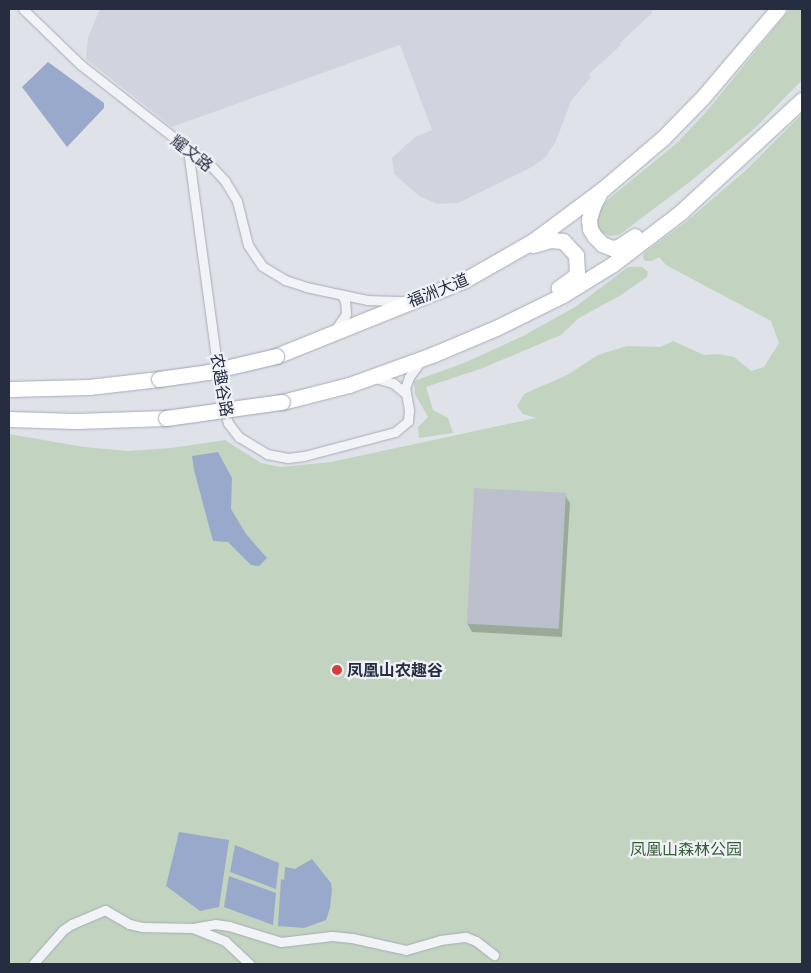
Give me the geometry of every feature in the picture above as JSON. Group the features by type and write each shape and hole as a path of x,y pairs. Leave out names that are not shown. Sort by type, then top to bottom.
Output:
{"main road":[{"name":"福洲大道","path":"9,389 89,387 158,380 208,372 276,356 463,282 516,252 603,189 663,138 703,97 778,9"},
{"path":"9,419 76,421 166,418 282,402 372,378 424,358 496,328 562,295 613,264 680,212 802,100"},
{"path":"603,189 590,213 590,229 602,244 612,248 618,247 749,150"},
{"path":"496,328 569,281 577,272 578,260 576,255 563,241 543,241 516,252"}],"street":[{"name":"耀文路","path":"23,9 89,71 213,168 232,190 248,245 262,266 285,280 342,295 367,300 414,300"},
{"name":"农趣谷路","path":"188,150 222,402 228,423 238,438 267,454 288,458 304,456 405,426 409,416 405,393"},
{"path":"330,334 346,314 345,301 342,295"},
{"path":"372,378 393,383 405,393 409,377 424,358"},
{"path":"33,964 63,930 72,924 105,910 129,924 142,928 193,928 215,924 281,942 332,936 352,938 406,950 440,940 466,937 476,941 494,955"},
{"path":"193,928 225,942 250,964"}],"shaded area":[{"path":"100,9 653,9 651,14 619,44 621,45 589,74 591,77 571,101 556,141 545,158 530,168 458,203 437,204 419,196 394,174 392,158 415,137 432,130 400,45 172,127 86,59 88,37"}],"green space":[{"path":"790,9 802,9 802,80 754,129 691,181 619,235 609,236 601,232 596,224 599,207 678,142 706,112"},
{"name":"凤凰山农趣谷","path":"802,114 802,964 9,964 9,434 84,447 128,451 171,448 225,440 261,463 281,467 331,462 536,418 523,414 517,406 524,394 567,375 598,355 627,346 660,347 673,341 704,355 718,354 734,357 751,371 764,367 779,343 771,321 666,265 659,257 652,261 645,261 643,258 644,253 687,221 745,171"},
{"path":"628,267 642,267 648,272 647,277 621,295 579,318 561,335 483,368 426,387 433,410 448,418 453,433 419,438 418,427 428,417 415,394 414,381 464,363 523,336 575,307"}],"water":[{"path":"48,62 104,103 104,108 67,147 22,87"},
{"path":"218,452 232,478 231,509 246,534 267,558 259,566 251,565 228,542 213,541 192,456"},
{"path":"179,832 229,840 219,907 200,911 166,886"},
{"path":"235,845 279,863 276,889 230,872"},
{"path":"312,859 331,883 330,908 326,920 304,928 278,926 281,879 284,880 285,867 295,869"},
{"path":"229,876 276,893 273,925 224,907"}],"building":[{"path":"474,488 566,493 559,629 467,624"}],"place":[{"name":"凤凰山农趣谷","path":"337,670"}],"park label":[{"name":"凤凰山森林公园","path":"686,849"}]}
